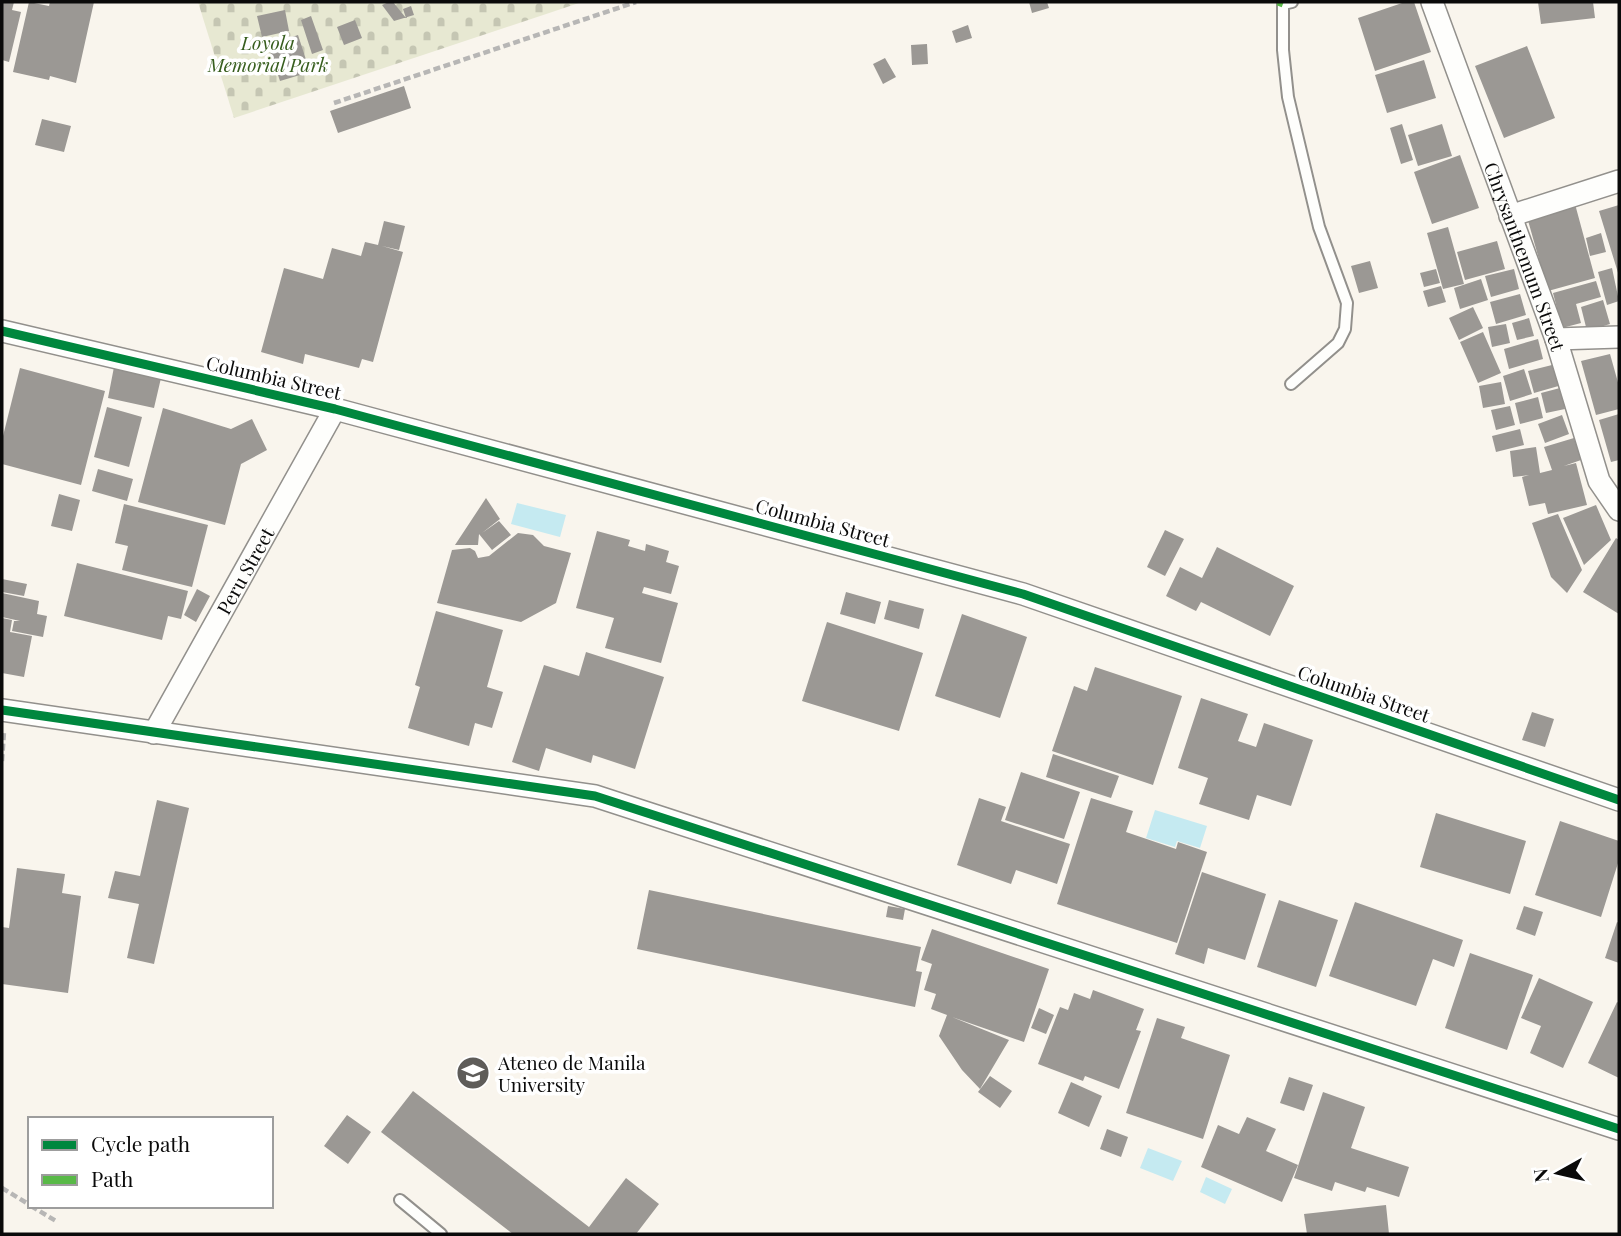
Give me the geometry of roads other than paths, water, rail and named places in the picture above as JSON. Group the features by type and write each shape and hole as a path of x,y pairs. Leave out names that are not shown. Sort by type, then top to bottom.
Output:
{"street":[{"name":"Chrysanthemum Street","path":"1432,2 1556,339 1599,481 1619,510"},
{"path":"1510,216 1619,181"},
{"name":"Columbia Street","path":"2,331 335,409 1023,594 1619,800"},
{"path":"1556,339 1619,337"},
{"name":"Peru Street","path":"154,733 335,409"},
{"path":"2,710 595,796 1619,1129"}],"lane":[{"path":"1291,384 1338,342 1345,329 1347,303 1319,227 1288,97 1283,50 1283,4 1292,2"},
{"path":"400,1200 441,1234"}],"water":[{"path":"517,503 566,515 560,537 511,524"},
{"path":"1155,810 1207,826 1200,848 1177,841 1175,847 1146,838"},
{"path":"1148,1148 1182,1161 1173,1181 1140,1168"},
{"path":"1206,1177 1232,1189 1225,1204 1200,1192"}],"place":[{"name":"Ateneo de Manila University","path":"473,1073"}],"park label":[{"name":"Loyola Memorial Park","path":"268,53"}]}
